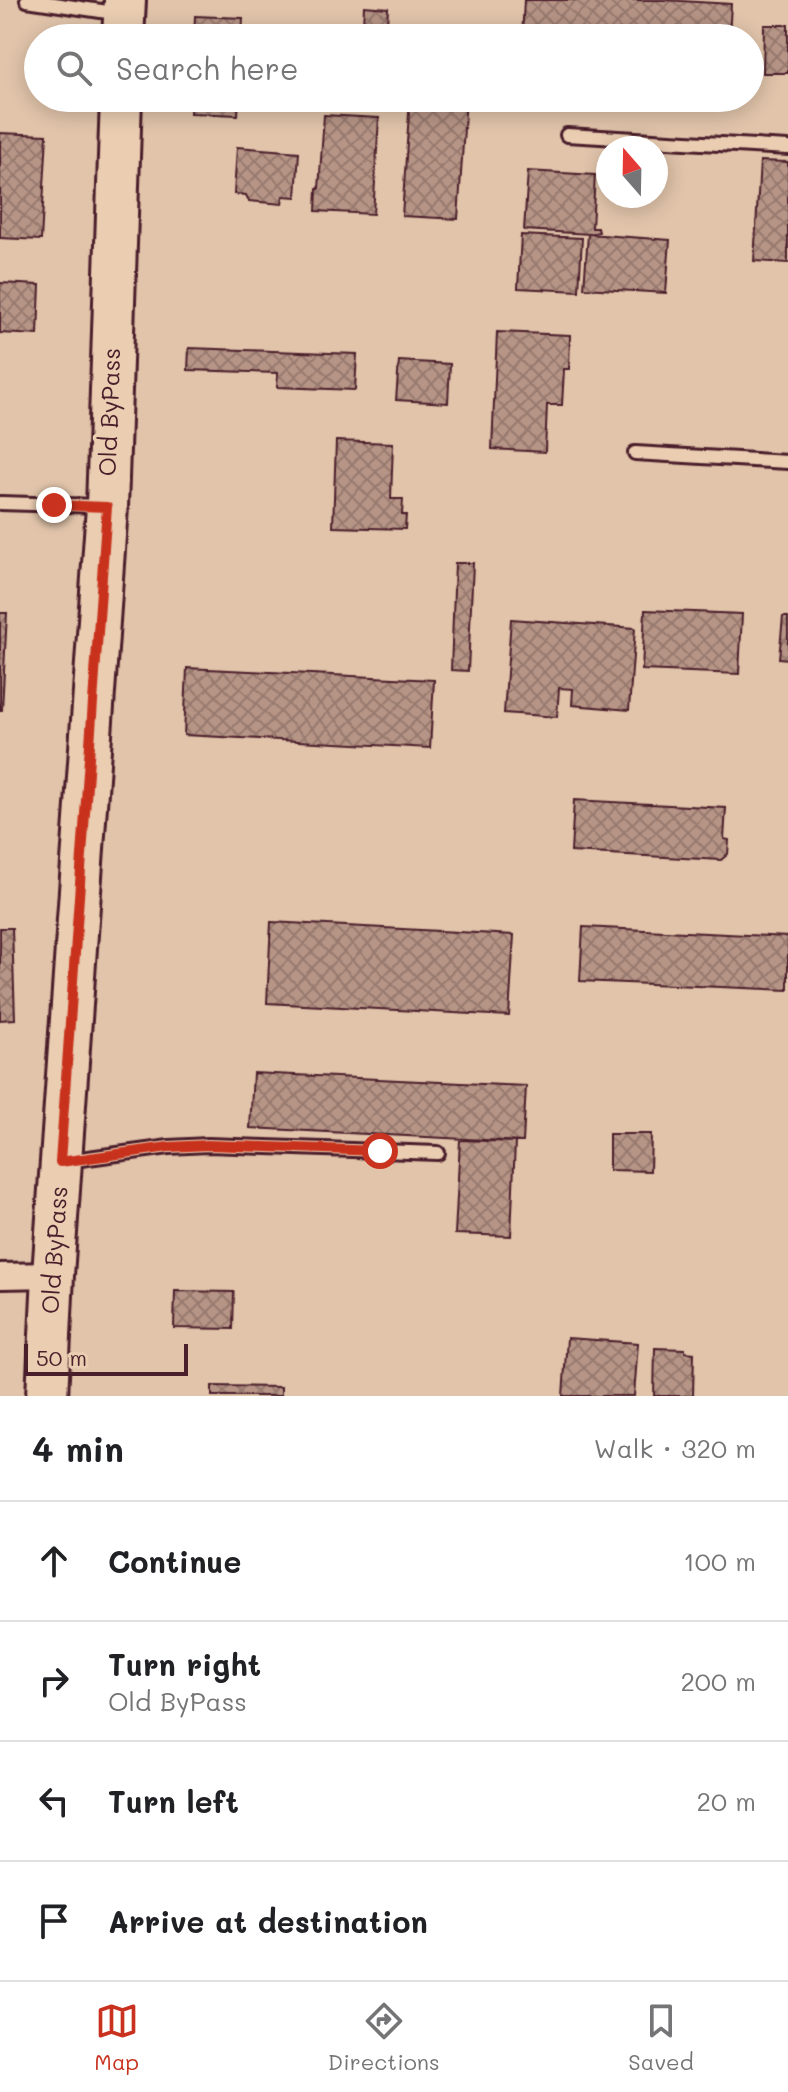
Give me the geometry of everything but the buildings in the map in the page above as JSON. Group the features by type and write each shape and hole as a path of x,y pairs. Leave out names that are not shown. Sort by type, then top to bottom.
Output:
{"main road":[{"name":"Old ByPass","path":"47,1396 60,1162 107,507 121,112"}],"street":[{"path":"0,1276 53,1275"}],"lane":[{"path":"27,0 124,17"},
{"path":"567,135 788,148"},
{"path":"635,453 788,462"},
{"path":"0,503 107,507"},
{"path":"60,1162 169,1147 208,1145 438,1153"}],"route":[{"path":"54,505 107,507 60,1162 169,1147 208,1145 380,1151"}]}
